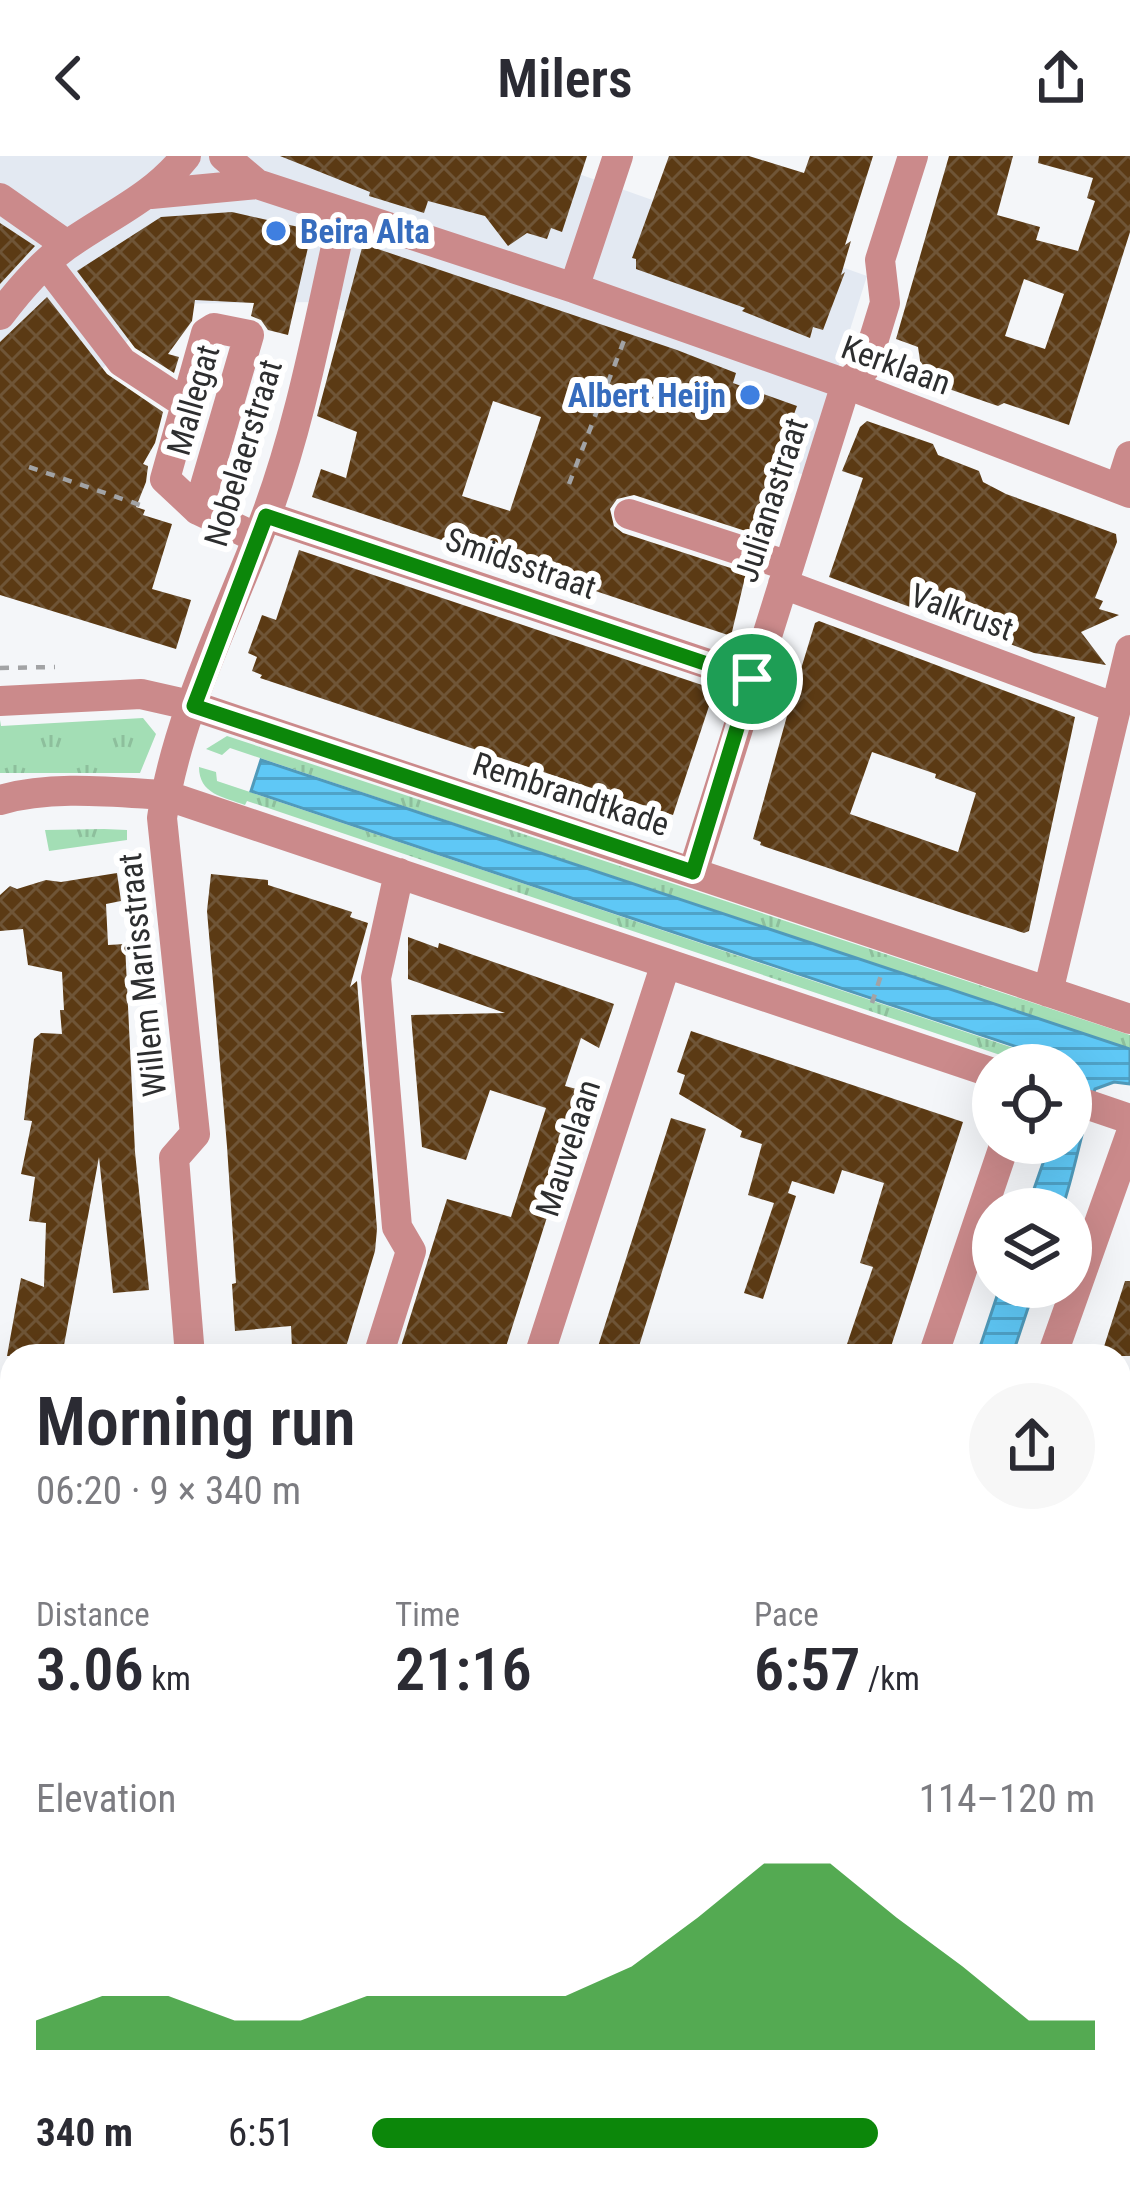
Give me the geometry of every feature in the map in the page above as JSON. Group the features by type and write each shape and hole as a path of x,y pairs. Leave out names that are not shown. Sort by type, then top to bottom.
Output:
{"street":[{"path":"0,314 56,254 151,194 186,156"},
{"name":"Kerklaan","path":"224,156 256,184 574,288 1125,490"},
{"path":"574,288 618,156"},
{"name":"Julianastraat","path":"693,872 846,384 865,368 885,303 880,260 913,156"},
{"name":"Kerklaan","path":"151,194 256,184"},
{"path":"0,198 56,254 122,362 186,404"},
{"name":"Nobelaerstraat","path":"165,795 294,423 344,216"},
{"name":"Mallegat","path":"198,510 249,335 214,328 206,333 165,479 198,510 261,527"},
{"path":"1125,490 1130,456"},
{"name":"Valkrust","path":"629,514 1116,708"},
{"name":"Smidsstraat","path":"261,527 752,679"},
{"path":"1048,992 1130,650"},
{"name":"Rembrandtkade","path":"0,701 141,694 194,706 1130,1019"},
{"path":"0,800 74,793 165,795 972,1066"},
{"name":"Willem Marisstraat","path":"165,795 162,818 195,1134 174,1159 189,1344"},
{"path":"382,1344 411,1251 397,1227 376,978 399,873"},
{"name":"Mauvelaan","path":"543,1344 666,963"},
{"path":"1092,1105 1130,1119"},
{"path":"1056,1344 1130,1136"},
{"path":"936,1344 998,1164"}],"path":[{"path":"569,484 636,310"},
{"path":"28,467 142,506 165,479"},
{"path":"871,1006 886,959"}],"shaded area":[{"path":"0,156 528,156 867,276 804,475 318,302 161,304 31,448 0,523"}],"green space":[{"path":"143,718 156,734 140,773 0,773 0,720 1,726"},
{"path":"227,736 1130,1035 1130,1049 230,748 222,755 206,749"},
{"path":"199,767 216,772 217,781 1001,1044 972,1045 247,801 245,805 214,793 200,776"},
{"path":"45,830 127,830 127,840 49,851"}],"water":[{"path":"261,760 1130,1049 1130,1084 1114,1082 1095,1089 1092,1100 1092,1044 1008,1044 251,791"},
{"path":"1043,1164 1074,1164 1068,1188 1034,1188"},
{"path":"993,1308 1028,1308 1016,1344 981,1344"}],"building":[{"path":"280,156 587,156 562,232 551,228 547,239 527,233 508,246 485,216 428,201 424,213 369,196 370,192"},
{"path":"669,156 749,156 804,173 810,156 873,156 845,245 851,241 841,275 845,272 823,330 813,327 810,338 742,311 745,308 636,269 632,258"},
{"path":"949,156 1013,156 997,215 1040,227 1036,240 1078,251 1095,201 1087,198 1093,178 1038,163 1039,156 1130,156 1130,232 1069,425 923,380 918,347 896,339","holes":["1024,279 1064,294 1045,349 1005,336"]},
{"path":"232,212 312,230 288,335 268,330 251,316 254,303 195,300 192,321 168,354 179,357 174,373 135,348 77,271 161,217"},
{"path":"0,223 35,246 0,284"},
{"path":"363,244 677,350 736,373 733,383 797,406 774,468 778,469 758,535 634,495 617,499 610,509 614,526 623,533 746,573 731,636 312,497 321,469 346,478 357,432 317,416","holes":["493,401 541,417 510,511 462,496"]},
{"path":"47,297 107,374 163,412 155,443 143,464 148,466 146,482 136,507 145,510 143,515 172,524 152,589 191,600 176,649 0,595 0,342"},
{"path":"867,421 933,444 938,455 979,471 983,482 1006,494 1116,534 1095,598 1103,601 1099,609 1119,615 1081,632 1106,665 1034,653 829,577 863,478 842,471"},
{"path":"299,550 711,688 714,691 673,815 260,678 252,671 257,657 248,653 262,615 276,620"},
{"path":"815,623 1075,717 1029,931 965,914 753,839","holes":["872,752 936,774 935,778 976,793 958,852 850,814"]},
{"path":"117,873 121,901 106,904 108,945 125,944 135,1152 149,1290 113,1293 99,1157 64,1344 9,1344 21,1278 44,1287 46,1223 29,1221 35,1177 21,1174 32,1121 24,1120 34,1039 41,1033 62,1034 60,1010 64,1010 62,972 28,965 23,929 0,931 0,895 10,886"},
{"path":"211,874 268,880 268,885 352,912 350,917 368,923 350,987 357,981 377,1229 375,1251 347,1344 292,1344 291,1326 235,1331 227,1146 207,911"},
{"path":"408,937 438,948 439,943 614,1004 599,1048 581,1038 565,1086 584,1091 579,1116 507,1344 402,1344 447,1199 511,1217 546,1108 490,1090 466,1160 422,1147 411,1015 505,1013 408,979"},
{"path":"691,1031 963,1122 892,1344 847,1344 873,1267 860,1263 884,1183 842,1170 834,1194 792,1181 788,1193 796,1196 763,1299 744,1293 774,1203 748,1195 762,1144 740,1137 742,1131 679,1094 685,1075 677,1072"},
{"path":"671,1118 706,1129 640,1344 599,1344"},
{"path":"1125,1281 1130,1281 1130,1344 1105,1344"}],"place":[{"name":"Beira Alta","path":"276,231"},
{"name":"Albert Heijn","path":"750,395"}],"route":[{"path":"266,516 752,679 693,872 194,706 266,516"}]}
